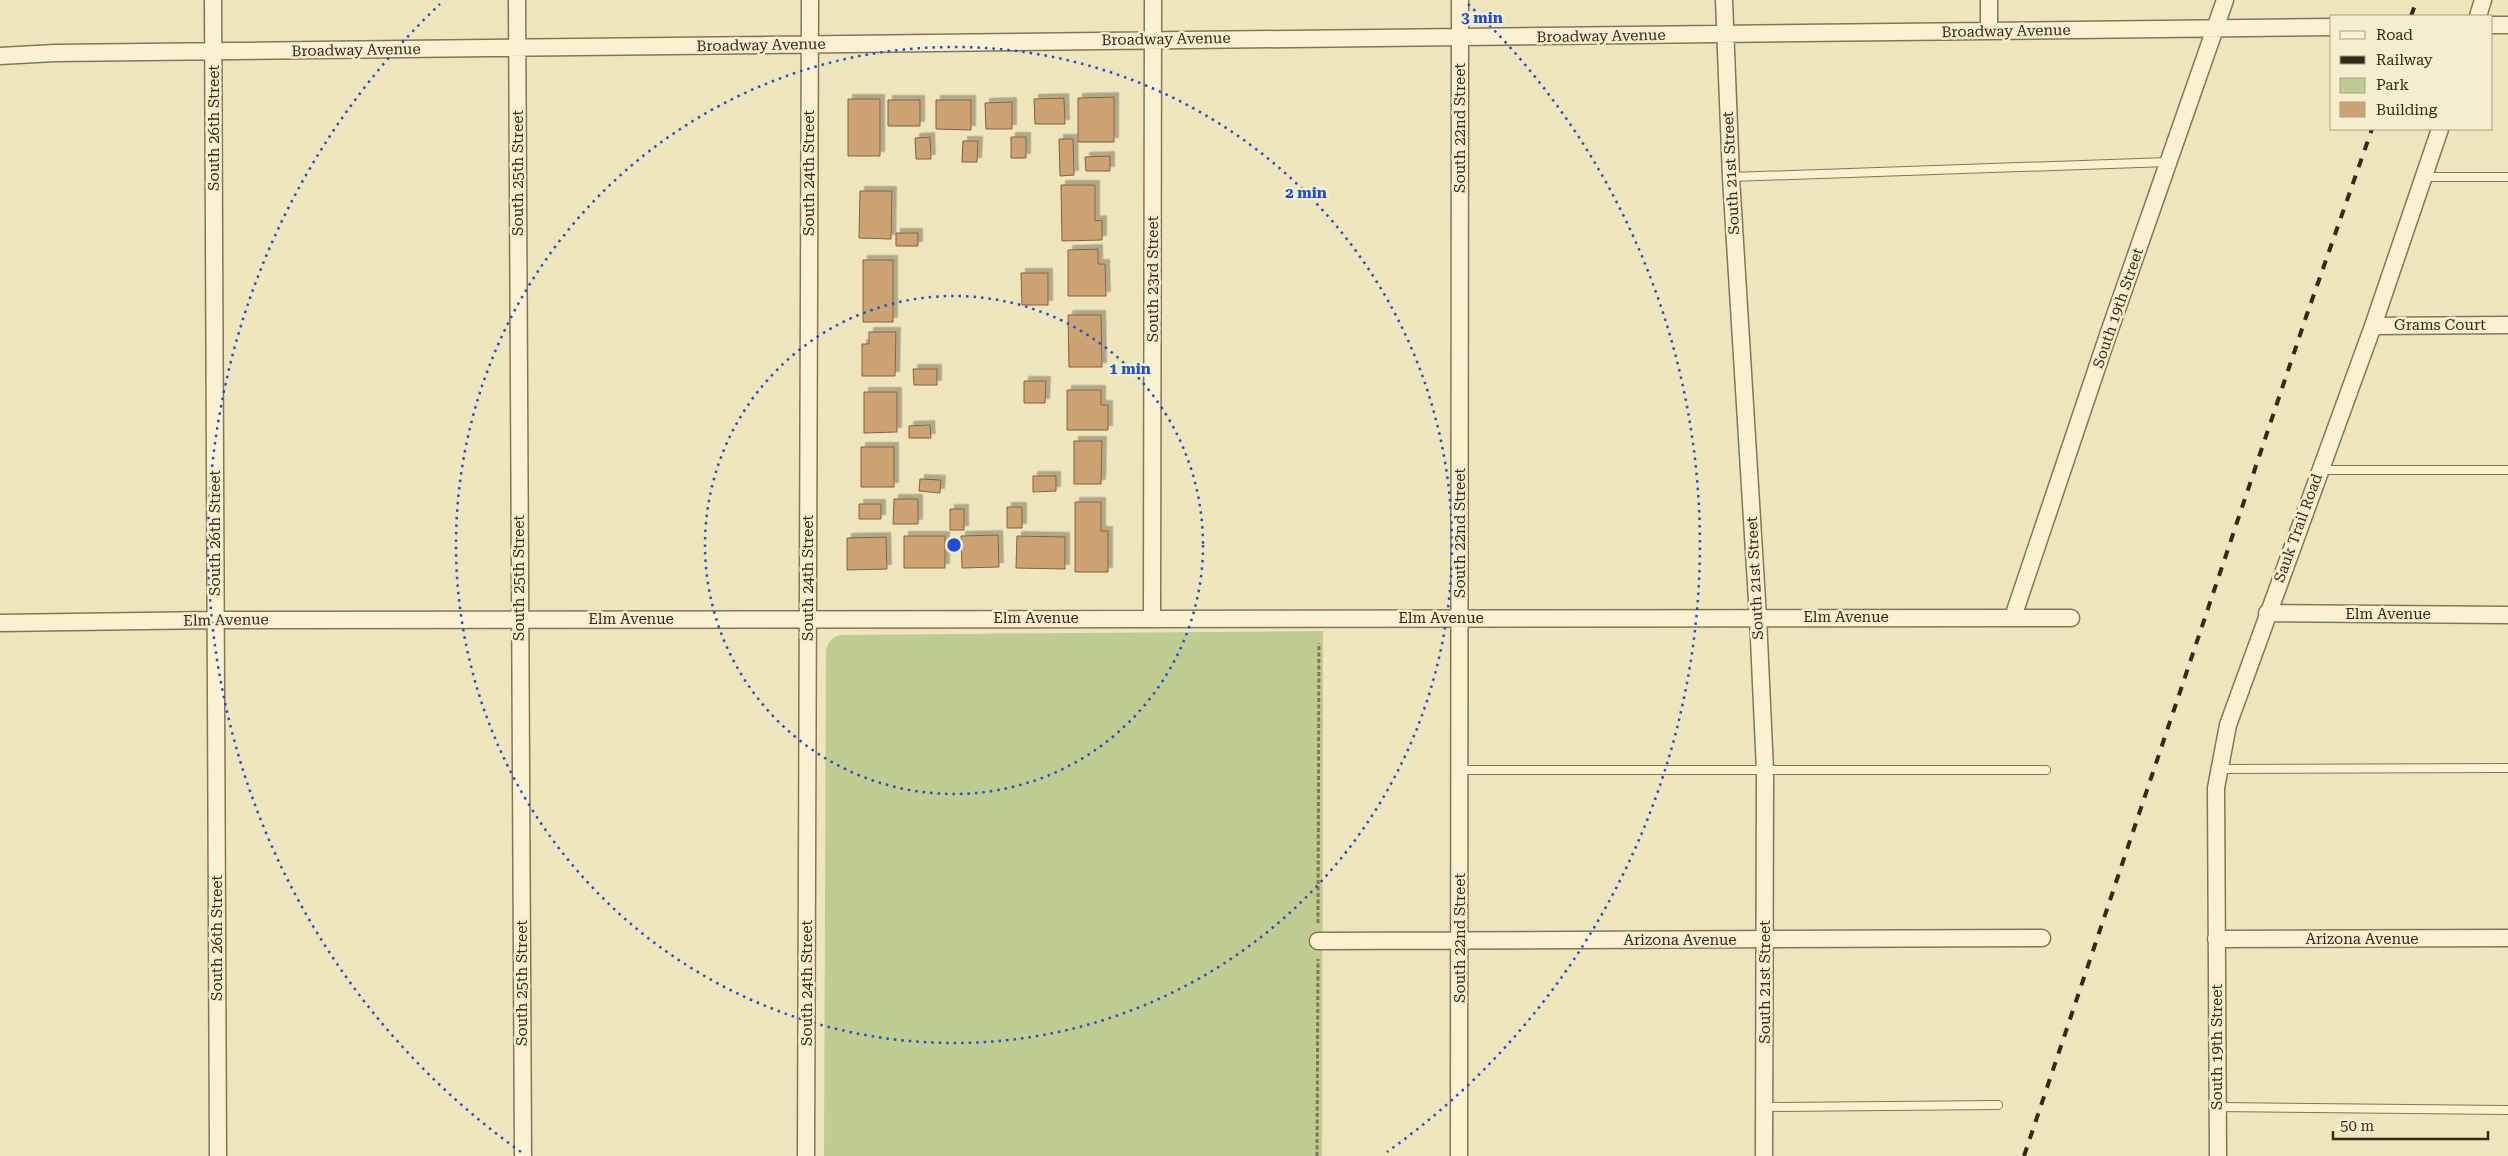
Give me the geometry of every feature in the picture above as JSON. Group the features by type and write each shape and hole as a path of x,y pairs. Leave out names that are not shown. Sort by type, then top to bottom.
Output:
{"street":[{"name":"South 26th Street","path":"214,0 218,1156"},
{"name":"South 25th Street","path":"517,0 523,1156"},
{"name":"South 24th Street","path":"806,1156 810,0"},
{"name":"South 23rd Street","path":"1152,618 1153,0"},
{"name":"South 22nd Street","path":"1459,1156 1460,0"},
{"name":"South 21st Street","path":"1724,0 1731,177 1758,617 1765,771 1764,1156"},
{"path":"1989,0 1989,31"},
{"name":"South 19th Street","path":"2013,617 2224,0"},
{"path":"2478,15 2484,0"},
{"path":"2493,25 2508,25"},
{"name":"Broadway Avenue","path":"0,56 55,53 1153,39 1460,38 2330,27"},
{"name":"Sauk Trail Road","path":"2216,939 2216,788 2218,769 2228,725 2319,470 2373,326 2440,130"},
{"name":"Grams Court","path":"2373,326 2508,325"},
{"name":"Elm Avenue","path":"2268,613 2508,615"},
{"name":"Elm Avenue","path":"0,623 215,620 807,618 2071,618"},
{"name":"Arizona Avenue","path":"1318,941 2042,938"},
{"name":"Arizona Avenue","path":"2216,939 2508,938"},
{"name":"South 19th Street","path":"2216,939 2218,1156"}],"lane":[{"path":"1731,177 2168,162"},
{"path":"2424,177 2508,177"},
{"path":"2319,470 2508,470"},
{"path":"2218,769 2508,768"},
{"path":"1460,770 2046,770"},
{"path":"1764,1107 1998,1105"},
{"path":"2217,1107 2508,1110"}],"path":[{"path":"1317,1156 1319,643"}],"green space":[{"path":"1323,631 1322,1156 824,1156 826,650 831,640 841,635"}],"building":[{"path":"1114,97 1114,142 1078,142 1078,98"},
{"path":"1064,98 1065,124 1035,124 1034,99"},
{"path":"848,99 880,99 880,156 848,156"},
{"path":"888,100 920,100 920,126 888,126"},
{"path":"936,100 971,100 971,130 936,129"},
{"path":"1012,102 1012,129 986,129 985,103"},
{"path":"930,137 931,159 916,159 915,138"},
{"path":"1011,137 1026,137 1026,158 1011,158"},
{"path":"1059,139 1073,139 1074,175 1060,176"},
{"path":"963,141 978,141 977,162 962,162"},
{"path":"1110,156 1110,171 1086,171 1085,157"},
{"path":"1061,185 1095,185 1095,221 1102,220 1102,240 1062,241"},
{"path":"860,191 892,191 891,239 859,238"},
{"path":"896,233 918,233 918,246 896,246"},
{"path":"1098,249 1098,264 1105,264 1106,296 1068,296 1068,250"},
{"path":"863,260 893,260 893,322 863,322"},
{"path":"1021,273 1048,273 1048,305 1022,305"},
{"path":"1068,315 1101,315 1102,367 1069,367"},
{"path":"869,332 896,332 895,376 862,376 862,344 869,344"},
{"path":"913,369 937,369 937,385 914,385"},
{"path":"1024,381 1046,381 1045,403 1024,403"},
{"path":"1067,390 1101,390 1101,405 1108,405 1108,430 1067,430"},
{"path":"864,392 897,392 897,432 864,433"},
{"path":"930,425 931,438 909,438 909,426"},
{"path":"1074,441 1102,441 1101,484 1074,484"},
{"path":"861,447 894,447 894,487 861,487"},
{"path":"1033,476 1056,476 1056,491 1033,492"},
{"path":"920,479 941,480 940,493 919,491"},
{"path":"894,499 918,499 918,524 893,524"},
{"path":"1075,502 1101,502 1101,531 1108,531 1108,572 1075,572"},
{"path":"859,504 881,504 881,519 859,519"},
{"path":"1007,507 1022,507 1022,528 1007,528"},
{"path":"950,509 964,509 964,530 950,530"},
{"path":"998,535 999,567 962,568 961,536"},
{"path":"904,536 945,536 945,568 904,568"},
{"path":"1017,536 1065,537 1065,569 1016,568"},
{"path":"886,537 887,569 847,570 847,538"}],"railway":[{"path":"2411,15 2417,0"},
{"path":"2024,1156 2306,317 2372,130"}]}
